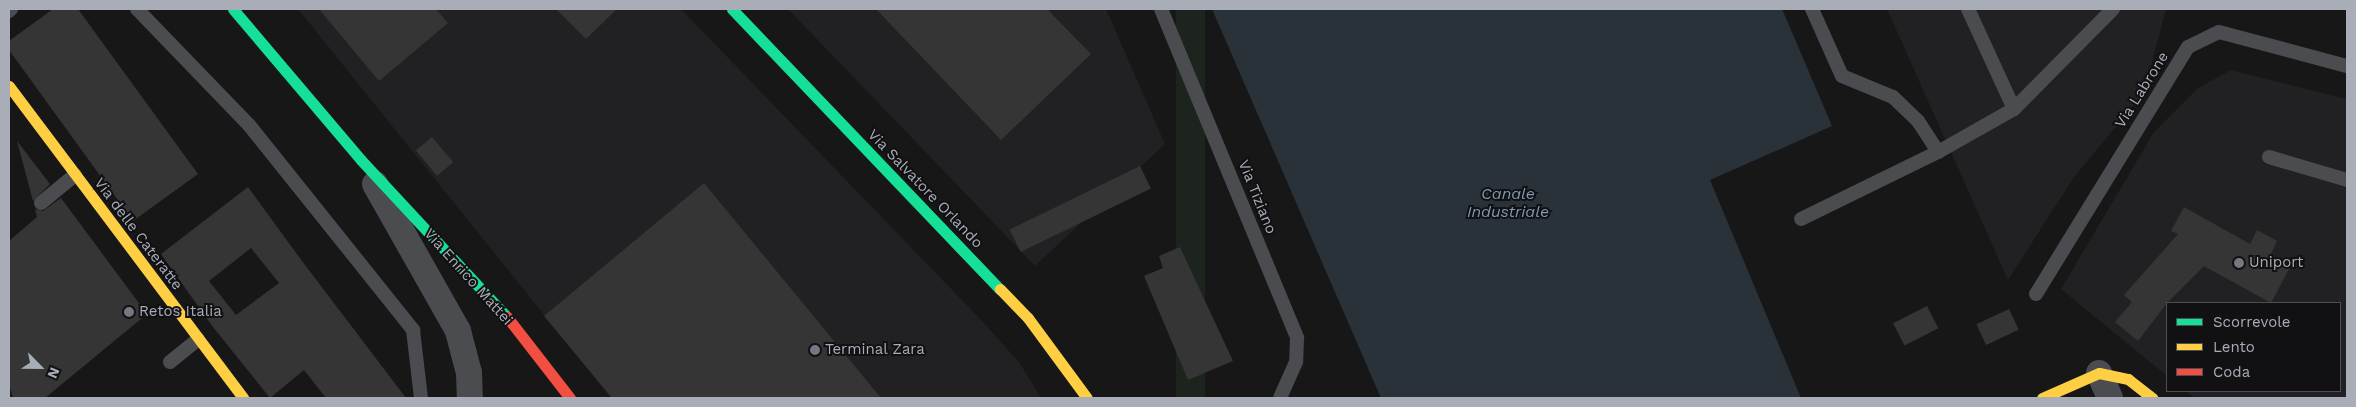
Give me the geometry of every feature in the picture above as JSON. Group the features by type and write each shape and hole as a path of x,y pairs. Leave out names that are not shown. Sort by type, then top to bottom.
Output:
{"street":[{"name":"Via Enrico Mattei","path":"232,9 361,160 505,315 570,398"},
{"name":"Via Salvatore Orlando","path":"732,9 1028,318 1086,398"},
{"name":"Via delle Cateratte","path":"9,86 243,398"},
{"name":"Via Enrico Mattei","path":"361,160 458,331 466,358 470,398"},
{"path":"2042,398 2099,373 2128,379 2152,398"},
{"path":"2099,373 2110,398"}],"lane":[{"path":"137,9 250,125 412,330 421,398"},
{"name":"Via Tiziano","path":"1160,9 1297,338 1296,362 1280,398"},
{"path":"1812,9 1842,76 1893,97 1918,121 1938,152"},
{"path":"1968,9 2014,109"},
{"path":"1801,219 1938,152 2014,109 2113,9"},
{"name":"Via Labrone","path":"2036,294 2188,47 2219,32 2347,66"},
{"path":"2269,157 2347,180"},
{"path":"40,203 75,175"},
{"path":"170,362 198,339"}],"shaded area":[{"path":"298,9 681,9 984,323 1019,362 1041,398 611,398"},
{"path":"788,9 1106,9 1165,144 1035,266"},
{"path":"1176,9 1205,9 1205,398 1176,398"},
{"path":"1887,9 2166,9 2144,93 2074,177 2008,280"},
{"path":"2231,70 2347,99 2347,398 2195,398 2187,392 2341,392 2341,302 2166,302 2166,375 2061,289 2154,132 2198,88"}],"water":[{"name":"Canale Industriale","path":"1212,9 1782,9 1832,126 1710,180 1801,398 1381,398"}],"building":[{"path":"53,9 78,9 198,174 133,221 9,50 9,41"},
{"path":"319,9 436,9 448,23 379,81"},
{"path":"556,9 617,9 586,39"},
{"path":"876,9 1047,9 1091,54 1001,140"},
{"path":"432,137 453,162 437,176 416,150"},
{"path":"17,141 50,184 33,201"},
{"path":"1140,166 1151,188 1021,252 1010,230"},
{"path":"704,183 881,398 612,398 544,316"},
{"path":"248,187 406,398 326,398 304,370 270,398 213,327 161,254","holes":["251,248 279,283 236,315 209,281"]},
{"path":"61,198 147,314 45,398 13,398 9,384 9,241 37,217 35,209 43,211"},
{"path":"2184,207 2250,244 2257,230 2277,241 2269,258 2289,269 2272,302 2269,302 2204,266 2166,302 2138,341 2115,322 2132,302 2124,295 2178,234 2171,231"},
{"path":"1180,247 1233,361 1188,380 1144,276 1163,268 1159,256"},
{"path":"1927,306 1938,328 1904,346 1893,323"},
{"path":"2009,309 2019,330 1986,345 1976,324"}],"traffic: fast":[{"path":"233,9 361,160 507,317"},
{"path":"732,9 1000,289"}],"traffic: slow":[{"path":"9,86 243,398"},
{"path":"1000,289 1028,318 1087,398"},
{"path":"2042,398 2099,373 2128,379 2152,398"}],"traffic: jam":[{"path":"507,317 570,398"}],"place":[{"name":"Uniport","path":"2239,263"},
{"name":"Retos Italia","path":"129,312"},
{"name":"Terminal Zara","path":"815,350"}]}
